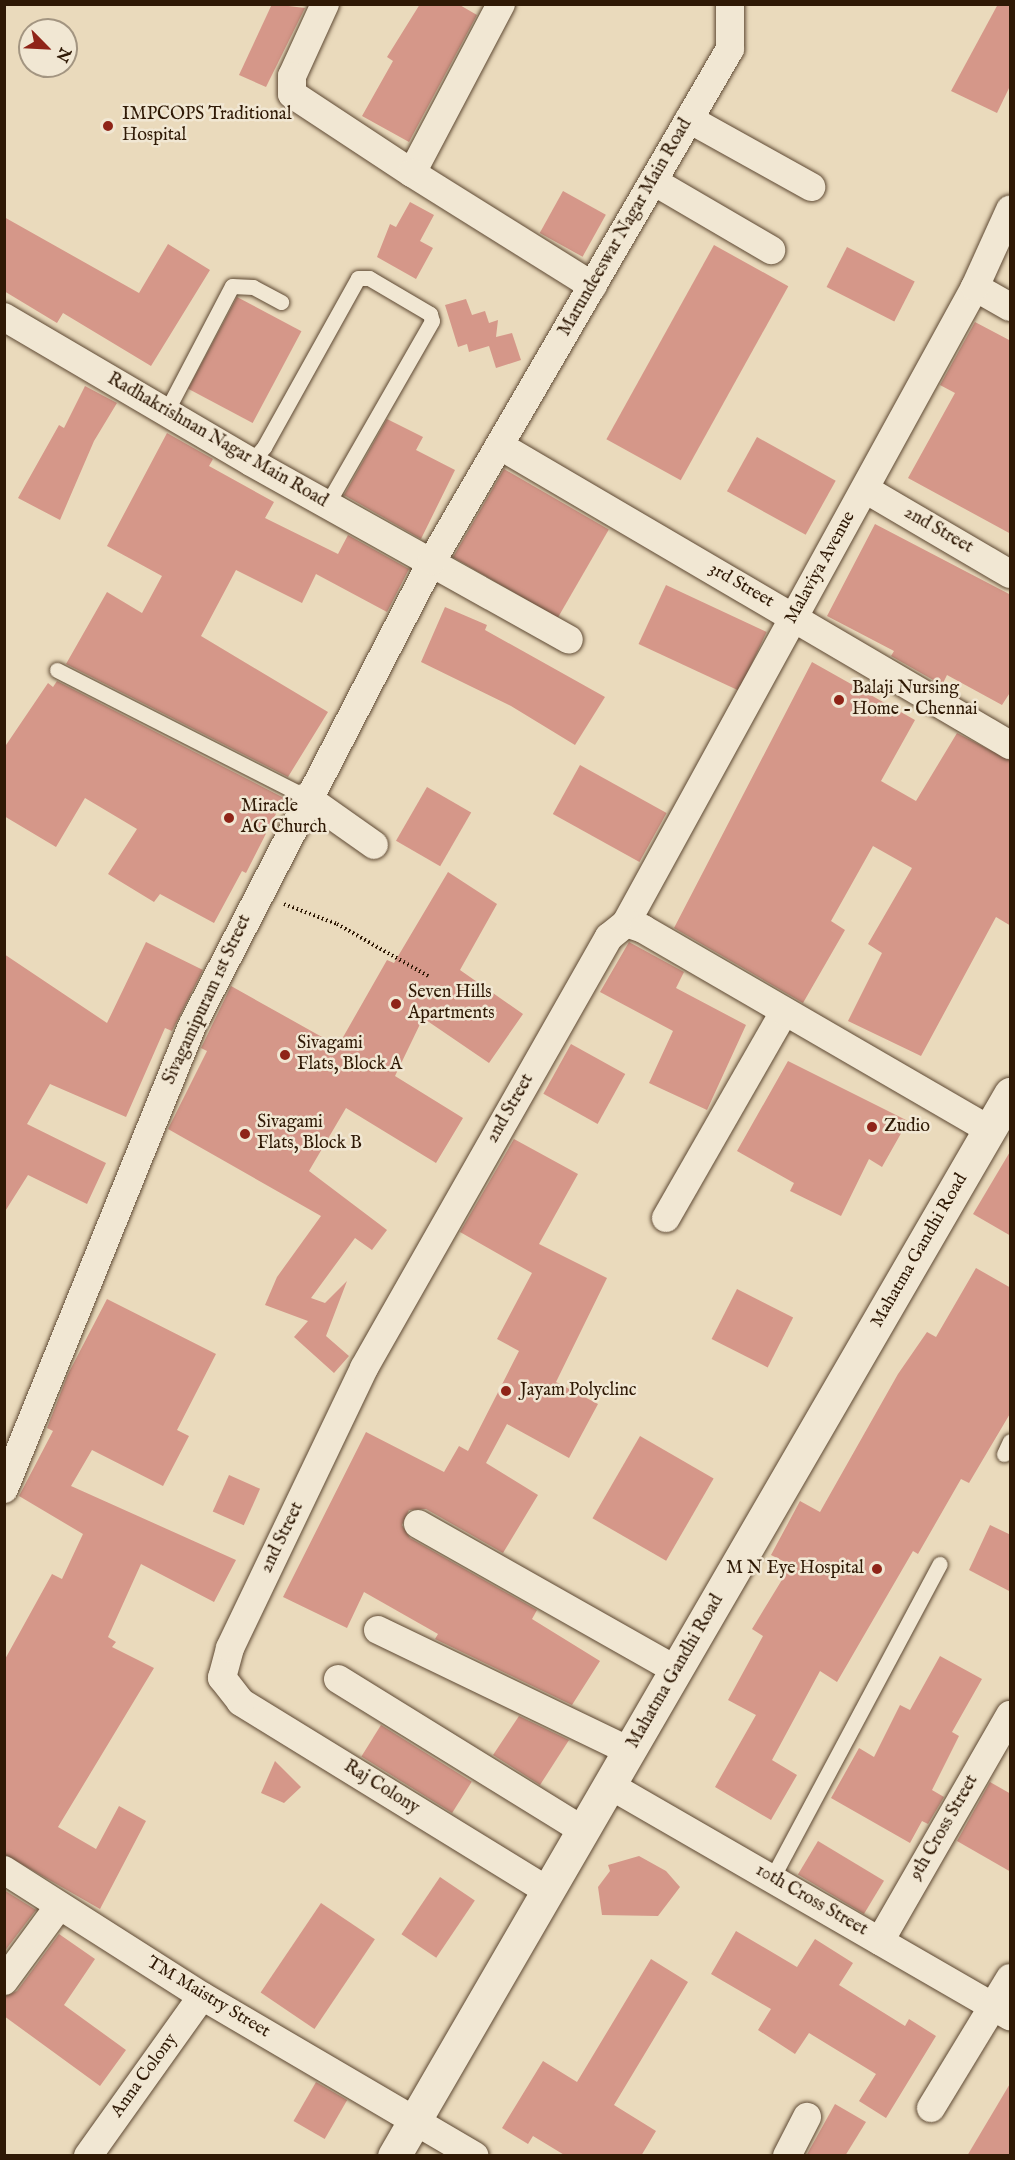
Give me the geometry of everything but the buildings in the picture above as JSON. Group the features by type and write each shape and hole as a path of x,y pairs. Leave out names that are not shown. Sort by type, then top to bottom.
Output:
{"main road":[{"name":"Mahatma Gandhi Road","path":"394,2156 631,1752 676,1670 1000,1112"}],"street":[{"path":"325,4 292,76 292,94 412,173 593,286"},
{"path":"412,173 501,4"},
{"name":"Marundeeswar Nagar Main Road","path":"432,561 502,447 730,49 730,4"},
{"path":"689,119 811,187"},
{"path":"653,181 771,250"},
{"name":"Malaviya Avenue","path":"626,923 975,287 1011,210"},
{"path":"975,287 1011,307"},
{"name":"Radhakrishnan Nagar Main Road","path":"4,317 251,462 569,639"},
{"name":"3rd Street","path":"502,447 1011,745"},
{"name":"2nd Street","path":"865,489 1011,574"},
{"name":"Sivagamipuram 1st Street","path":"4,1489 192,1026 306,797 432,561"},
{"path":"306,797 374,845"},
{"path":"626,923 784,1012 1000,1112"},
{"name":"2nd Street","path":"222,1678 230,1648 364,1368 609,936 626,923"},
{"path":"666,1218 784,1012"},
{"path":"418,1524 676,1670"},
{"path":"378,1630 631,1752"},
{"name":"Raj Colony","path":"222,1678 241,1702 548,1891"},
{"path":"338,1679 584,1831"},
{"name":"9th Cross Street","path":"880,1941 1011,1715"},
{"name":"10th Cross Street","path":"611,1786 1002,2011"},
{"name":"TM Maistry Street","path":"4,1870 202,1996 475,2156"},
{"path":"4,1981 58,1906"},
{"path":"931,2108 1002,2011 1011,1978"},
{"name":"Anna Colony","path":"88,2156 202,1996"},
{"path":"787,2156 807,2117"}],"lane":[{"path":"251,462 264,447 358,278 369,278 430,314 432,321 327,504"},
{"path":"166,412 227,291 242,284 280,302"},
{"path":"57,670 306,797"},
{"path":"772,1878 940,1564"}],"path":[{"path":"258,894 337,924 428,976"}],"place":[{"name":"IMPCOPS Traditional Hospital","path":"108,126"},
{"name":"Balaji Nursing Home - Chennai","path":"839,700"},
{"name":"Miracle AG Church","path":"229,818"},
{"name":"Seven Hills Apartments","path":"396,1004"},
{"name":"Sivagami Flats, Block A","path":"285,1055"},
{"name":"Zudio","path":"872,1127"},
{"name":"Sivagami Flats, Block B","path":"245,1134"},
{"name":"Jayam Polyclinc","path":"506,1391"},
{"name":"M N Eye Hospital","path":"877,1569"}]}
